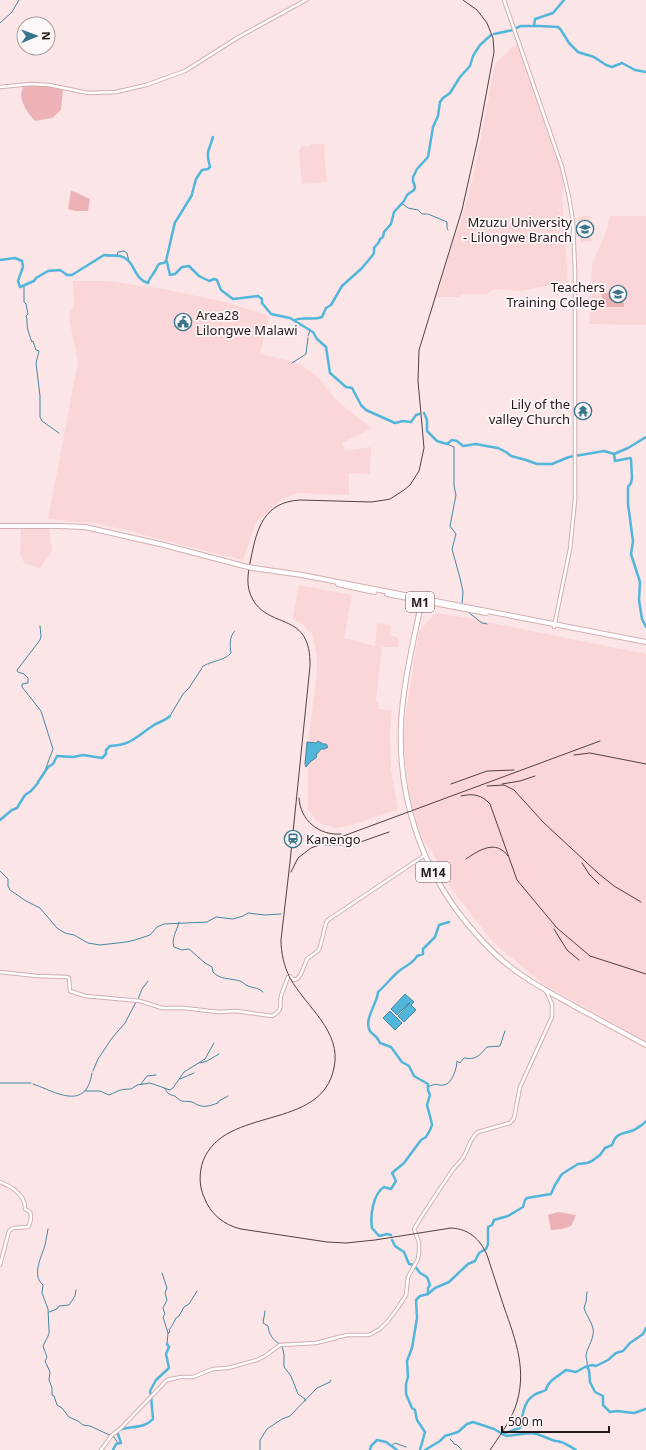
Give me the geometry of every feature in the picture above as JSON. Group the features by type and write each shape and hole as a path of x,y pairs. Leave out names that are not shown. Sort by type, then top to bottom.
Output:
{"highway":[{"name":"M1","path":"0,527 85,527 171,546 252,569 302,575 421,600 646,642"},
{"name":"M14","path":"421,600 403,698 400,747 402,773 407,800 414,827 425,855 444,892 454,907 481,939 510,967 544,990 646,1045"}],"street":[{"path":"0,87 49,84 80,93 116,92 139,87 163,80 185,71 224,45 306,0"},
{"path":"504,0 559,155 566,181 572,214 575,271 575,500 572,541 555,626"},
{"path":"0,972 37,976 67,977 69,978 70,991 85,996 140,1001 162,1008 218,1012 236,1011 272,1016 278,1012 281,1007 281,997 288,977 290,976 295,980 298,978 307,959 318,950 328,920 425,855"},
{"path":"101,1450 112,1435 120,1429 167,1380 181,1377 193,1377 210,1370 228,1368 258,1360 280,1345 317,1343 347,1335 369,1335 382,1327 397,1309 405,1296 408,1276 418,1259 419,1244 414,1229 435,1195 452,1170 463,1158 475,1134 510,1122 514,1118 520,1087 552,1017 552,1004 549,995 544,990"},
{"path":"0,1182 14,1190 21,1197 25,1208 31,1214 30,1225 28,1227 13,1228 9,1230 0,1265"}],"shaded area":[{"path":"517,43 555,150 564,182 562,195 568,282 520,291 494,289 487,294 462,294 459,297 437,297 452,245 463,215 475,168 495,64"},
{"path":"47,85 63,89 61,110 52,118 35,121 24,106 21,95 23,86"},
{"path":"311,144 325,144 324,152 327,182 302,184 299,151 301,147 310,146"},
{"path":"71,191 90,199 88,211 75,211 68,209"},
{"name":"Mzuzu University - Lilongwe Branch","path":"590,216 592,241 581,242 578,217"},
{"name":"Teachers Training College","path":"610,216 646,216 646,325 589,324 592,264 607,230"},
{"path":"73,281 107,281 164,289 229,303 269,316 260,354 295,362 315,374 338,402 372,428 342,443 345,451 371,447 370,474 349,473 349,495 297,493 282,499 256,522 243,560 100,524 48,519 78,362 69,318 70,312 74,306"},
{"path":"602,293 624,293 624,307 602,307"},
{"path":"21,528 49,528 52,551 40,568 25,564 20,555"},
{"path":"299,585 352,595 344,638 375,646 377,623 391,625 390,635 399,638 398,647 382,647 376,700 379,704 379,709 392,710 390,732 391,769 398,809 343,827 336,828 322,824 316,820 308,809 308,745 317,673 317,656 312,633 293,618"},
{"path":"436,613 646,654 646,1041 543,984 493,942 450,887 432,851 423,841 410,801 403,741 406,712 419,631"},
{"path":"558,1212 576,1215 571,1226 551,1230 548,1215"}],"water":[{"path":"318,741 326,744 328,747 321,749 316,755 317,757 306,767 307,742 316,743"},
{"path":"405,994 414,1002 411,1005 416,1010 404,1022 398,1016 410,1003 397,1015 391,1009"},
{"path":"390,1011 402,1023 395,1030 383,1018"}],"waterway":[{"path":"0,23 12,12 19,0"},
{"path":"534,26 535,19 553,13 564,0"},
{"path":"516,28 521,26 558,27 569,43 578,52 594,57 612,67 622,63 635,70 646,72"},
{"path":"494,34 513,30"},
{"path":"295,320 301,318 314,319 322,317 326,308 331,305 342,286 362,268 372,256 374,253 374,248 391,224 394,212 404,201 407,195 414,190 415,187 413,177 417,169 428,157 433,127 438,116 440,102 450,93 460,77 470,66 473,56 480,45 491,35"},
{"path":"192,194 196,179 202,170 210,167 208,152 213,137"},
{"path":"176,221 192,195"},
{"path":"398,208 403,204 408,208 418,210 422,214 427,214"},
{"path":"428,214 447,222 448,230"},
{"path":"166,261 175,222"},
{"path":"109,256 117,255 118,252 124,251 127,253 129,262"},
{"path":"0,260 15,258 22,261 23,267 18,281 20,287 34,281 36,278 48,271 60,270 67,275 72,275 104,255 120,256 125,258 132,265 139,277 148,283 158,265 166,261 170,275 175,274 182,267 189,266 199,276 209,281 214,279 217,280 221,290 233,299 258,296 262,299 262,303 271,314 290,318 313,332 317,339 326,347 330,373 346,387 352,388 361,405 366,410 395,423 403,421 411,422 416,415 419,414"},
{"path":"24,286 24,302 26,304 28,314 26,316 28,330 36,350 39,351 36,363 40,396 40,417 42,421 59,433"},
{"path":"308,336 310,331"},
{"path":"292,363 306,354 308,338"},
{"path":"424,413 427,420 427,431 437,441 447,444 452,440 457,441 463,446 476,444 498,448 511,456 537,464 552,464 569,457 604,451 614,454 628,448 646,437"},
{"path":"447,444 454,447 454,486 456,495 450,526 456,534 452,549 463,592 462,604"},
{"path":"614,454 615,461 631,459 632,478 628,487 628,504 633,541 631,554 640,582 639,600 642,619 646,627"},
{"path":"468,612 482,623 487,624"},
{"path":"40,626 40,640 17,670 28,678 28,683 22,684 22,687 41,711 53,749 43,776"},
{"path":"208,664 223,659 231,653 231,638 235,631"},
{"path":"202,667 207,664"},
{"path":"170,716 183,694 189,688 202,668"},
{"path":"38,782 48,767 53,764 57,756 73,757 83,755 102,758 110,746 129,742 170,716"},
{"path":"0,820 12,810 17,808 25,795 38,783"},
{"path":"0,871 8,879 8,886 10,890 26,901 40,908 57,928 88,943 100,945 135,940 150,935 157,927 164,924 207,922 216,917 233,919 248,913 265,915 281,914"},
{"path":"179,922 174,938 174,947 182,950 189,949 212,967 213,972 216,975 240,981 247,986 263,992"},
{"path":"391,1235 387,1234 379,1236 372,1228 371,1218 373,1206 380,1190 384,1187 391,1189 396,1181 392,1173 404,1163 430,1130 432,1125 427,1105 430,1095 428,1084 414,1076 409,1066 402,1062 391,1047 380,1043 370,1031 368,1027 369,1016 378,992 400,970 413,961 417,956 423,954 423,949 435,937 439,925 449,922"},
{"path":"138,999 142,989 148,981"},
{"path":"93,1071 98,1059 112,1038 125,1023 136,1002"},
{"path":"428,1087 435,1084 447,1084 452,1079 457,1061 460,1063 464,1058 477,1057 487,1047 500,1046 505,1031"},
{"path":"85,1091 100,1091 109,1095 121,1090 131,1089 137,1085 150,1083 170,1090 184,1072 205,1059 214,1043"},
{"path":"200,1063 219,1054"},
{"path":"33,1084 60,1094 77,1096 89,1085 92,1073"},
{"path":"180,1079 194,1073"},
{"path":"141,1084 147,1076 156,1075"},
{"path":"0,1083 31,1083"},
{"path":"165,1088 169,1094 182,1101 192,1102 203,1106 218,1103 228,1096"},
{"path":"486,1249 488,1244 488,1227 492,1225 494,1220 508,1216 523,1207 527,1198 551,1194 562,1174 578,1164 592,1161 600,1155 605,1148 612,1145 618,1135 634,1130 646,1121"},
{"path":"48,1229 45,1245 38,1265 38,1276 43,1285 42,1293 48,1309 49,1334 43,1346 47,1357 45,1361 50,1372 49,1380 52,1388 52,1395 54,1396 57,1405 62,1408 69,1417 83,1425 90,1426 114,1437 118,1443"},
{"path":"392,1240 395,1246 404,1252 409,1264 414,1265 420,1273 427,1277 430,1285 428,1288 428,1294"},
{"path":"420,1450 425,1432 417,1420 415,1410 412,1408 406,1394 408,1377 407,1361 412,1348 417,1318 416,1300 420,1296 428,1294 435,1288 449,1282 468,1264 475,1261 479,1253 484,1250"},
{"path":"162,1273 167,1288 165,1293 167,1300 163,1308 165,1314 163,1317 168,1333"},
{"path":"49,1312 57,1309 59,1306 69,1305 75,1296 76,1290"},
{"path":"167,1344 168,1333 170,1332 169,1330 176,1318 179,1316 184,1307 189,1304 197,1291"},
{"path":"587,1292 584,1308 593,1328 592,1338 586,1355 587,1367"},
{"path":"265,1311 263,1323 268,1326 269,1332 273,1339 280,1344"},
{"path":"502,1434 520,1428 525,1406 530,1398 546,1390 549,1384 566,1370 576,1372 585,1367 592,1365 596,1366 608,1360 616,1353 623,1351 630,1343 643,1334 646,1328"},
{"path":"113,1450 116,1444 121,1443 117,1431 145,1425 153,1419 150,1391 156,1380 169,1368 166,1354 169,1347 167,1344"},
{"path":"282,1346 284,1354 284,1367 291,1376 298,1394 305,1399 305,1401"},
{"path":"587,1367 589,1370 590,1382 595,1392 603,1396 603,1405 610,1412 617,1411 634,1413 646,1409"},
{"path":"260,1450 260,1440 267,1429 282,1419 290,1416 317,1388 330,1382 331,1380"},
{"path":"425,1450 440,1441 445,1436 458,1432 467,1424 473,1422 494,1429 506,1436 530,1433 537,1434 555,1441 563,1442 576,1450"},
{"path":"450,1439 462,1450"},
{"path":"370,1450 371,1446 377,1440 386,1442 397,1450"},
{"path":"391,1446 395,1443 406,1447"}],"railway":[{"path":"463,0 477,10 487,23 493,38 494,52 478,138 462,210 419,350 418,381 424,448 419,471 410,485 390,499 371,502 300,500 288,502 278,506 270,511 264,518 260,527 253,547 248,574 248,585 250,595 253,600 261,609 270,615 297,629 304,637 309,649 310,666 281,945 282,955 290,978 321,1020 333,1042 335,1055 334,1068 326,1088 311,1102 293,1111 231,1132 214,1144 203,1161 200,1179 204,1197 214,1214 223,1222 241,1229 327,1242 346,1243 451,1228 463,1230 473,1236 481,1244 487,1255 513,1332 519,1357 520,1369 519,1395 513,1414 490,1450"},
{"path":"291,872 298,858 311,848 600,741"},
{"path":"574,755 590,753 646,764"},
{"path":"451,784 487,771 514,770"},
{"path":"502,784 520,781 535,776"},
{"path":"487,786 504,785 514,790 544,823 599,874 614,886 641,902"},
{"path":"461,796 477,796 490,804 517,880 557,928 590,956 646,974"},
{"path":"299,798 303,813 312,825 325,832 341,834"},
{"path":"325,845 352,845 389,832"},
{"path":"466,859 476,852 493,847 498,848 508,856"},
{"path":"582,863 589,874 599,884"},
{"path":"554,929 567,950 579,960"}],"place":[{"name":"Mzuzu University - Lilongwe Branch","path":"585,229"},
{"name":"Teachers Training College","path":"618,294"},
{"name":"Area28 Lilongwe Malawi","path":"183,322"},
{"name":"Lily of the valley Church","path":"583,411"},
{"name":"Kanengo","path":"293,839"}]}
